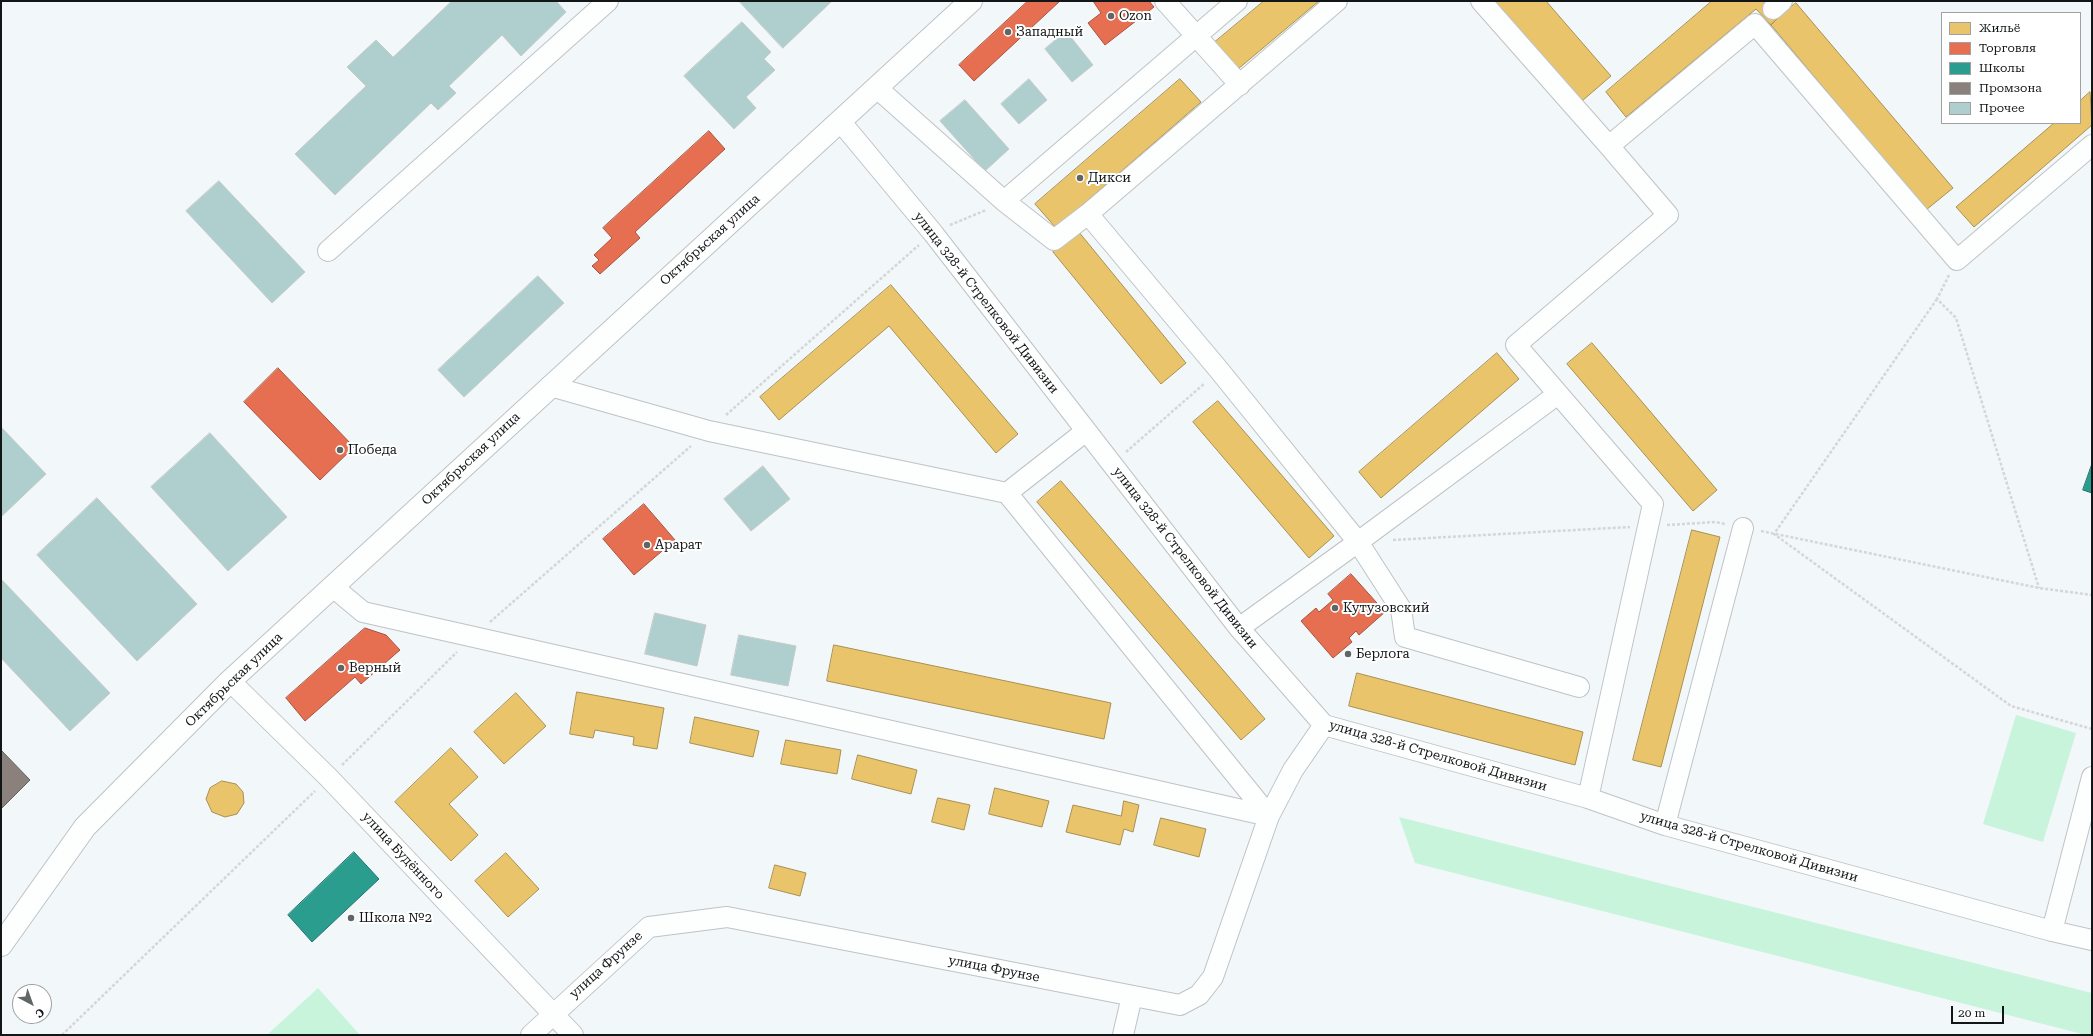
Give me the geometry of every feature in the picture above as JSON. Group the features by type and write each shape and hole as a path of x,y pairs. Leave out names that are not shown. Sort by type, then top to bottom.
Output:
{"main road":[{"name":"Октябрьская улица","path":"1,945 85,827 230,681 971,1"}],"street":[{"path":"328,251 608,1"},
{"path":"1165,1 1240,85"},
{"path":"1004,201 1237,1"},
{"path":"877,88 1004,201 1054,240 1088,214 1337,1"},
{"path":"1481,1 1668,215 1516,345 1653,504 1588,798"},
{"path":"1609,146 1769,13 1957,260 2092,145"},
{"name":"улица 328-й Стрелковой Дивизии","path":"840,121 933,233 1239,628 1324,725 1588,798 1665,825 2052,931 2092,940"},
{"path":"1088,214 1219,370 1358,542 1401,609 1405,637 1579,686"},
{"path":"550,386 709,431 1007,493 1269,816"},
{"path":"1239,628 1558,394"},
{"path":"1007,493 1086,431"},
{"path":"1665,825 1743,528"},
{"path":"333,587 363,612 471,638 1269,816"},
{"name":"улица Будённого","path":"230,681 329,778 573,1035"},
{"name":"улица Фрунзе","path":"531,1035 552,1014 649,927 727,917 1180,1005 1199,996 1213,977 1269,816 1292,770 1324,725"},
{"path":"2052,931 2088,808 2092,777"},
{"path":"1123,1035 1132,996"}],"path":[{"path":"62,1035 329,778 471,638 709,431 933,233 1004,201"},
{"path":"1957,260 1937,299 1774,534 2011,706 2092,729"},
{"path":"1937,299 1956,318 2039,588"},
{"path":"1111,464 1219,370"}],"green space":[{"path":"2016,715 2076,733 2043,842 1983,824"},
{"path":"1399,817 2092,993 2092,1035 2086,1035 1415,863"},
{"path":"318,988 360,1035 267,1035"}],"building: Жильё":[{"path":"1264,1 1319,1 1238,69 1215,42"},
{"path":"1494,1 1546,1 1611,76 1582,101"},
{"path":"1712,1 1765,1 1779,17 1771,25 1756,9 1626,117 1606,92"},
{"path":"1796,3 1953,188 1926,210 1771,25"},
{"path":"1180,79 1201,102 1056,228 1035,204"},
{"path":"2090,92 2092,125 1974,227 1956,207 2053,124 2081,124 2081,100"},
{"path":"1078,231 1186,363 1161,384 1053,252"},
{"path":"891,285 1018,434 996,453 889,326 779,420 760,397"},
{"path":"1592,343 1717,490 1693,511 1567,364"},
{"path":"1497,353 1519,379 1381,498 1359,472"},
{"path":"1218,401 1334,536 1309,558 1193,422"},
{"path":"1061,481 1265,719 1241,740 1037,502"},
{"path":"1692,530 1720,537 1661,767 1633,760"},
{"path":"834,645 1111,703 1104,739 827,681"},
{"path":"1357,673 1583,732 1575,765 1349,706"},
{"path":"577,692 664,708 657,749 633,745 634,737 595,730 593,738 570,734"},
{"path":"516,693 546,726 504,764 474,732"},
{"path":"695,717 759,731 753,757 690,743"},
{"path":"786,740 841,750 837,774 781,764"},
{"path":"451,748 478,777 449,804 478,835 451,861 395,802"},
{"path":"858,755 917,770 911,794 852,779"},
{"path":"222,781 236,784 243,792 244,803 237,814 225,817 212,812 206,799 210,788"},
{"path":"995,788 1049,801 1042,827 989,814"},
{"path":"938,798 970,805 964,830 932,822"},
{"path":"1124,801 1139,805 1133,832 1124,829 1120,845 1066,832 1073,805 1121,816"},
{"path":"1161,818 1206,829 1199,857 1154,845"},
{"path":"506,853 539,889 508,917 475,881"},
{"path":"775,865 806,873 800,896 769,888"}],"building: Торговля":[{"path":"1028,1 1060,1 974,81 959,65"},
{"path":"1093,1 1149,1 1154,7 1105,45 1088,23 1101,13"},
{"path":"709,131 725,149 635,232 640,238 600,274 592,266 599,260 594,255 612,238 603,228"},
{"path":"278,368 354,447 320,480 244,402"},
{"path":"644,504 675,540 634,575 603,539"},
{"path":"1351,574 1385,612 1359,635 1356,631 1349,638 1352,642 1333,658 1301,621 1316,608 1319,612 1333,600 1328,594"},
{"path":"365,628 386,635 400,650 361,684 355,677 305,721 286,698"}],"building: Школы":[{"path":"2092,464 2092,493 2083,490"},
{"path":"354,852 379,879 312,942 288,915"}],"building: Промзона":[{"path":"1,750 30,780 1,809"}],"building: Прочее":[{"path":"452,1 556,1 566,12 521,56 502,35 449,86 456,93 438,110 431,103 335,195 295,154 366,86 347,67 376,40 393,57"},
{"path":"739,1 832,1 783,48"},
{"path":"742,22 771,52 764,59 775,70 746,97 756,108 734,129 684,76"},
{"path":"1066,31 1093,65 1072,82 1045,49"},
{"path":"1029,79 1047,100 1019,124 1001,104"},
{"path":"965,100 1009,149 985,171 940,121"},
{"path":"219,181 305,272 272,303 186,211"},
{"path":"538,276 564,303 464,397 438,370"},
{"path":"1,427 46,474 1,517"},
{"path":"210,433 287,517 228,571 151,487"},
{"path":"763,466 790,499 751,531 724,499"},
{"path":"97,498 197,604 137,661 37,555"},
{"path":"1,579 110,693 70,731 1,658"},
{"path":"655,613 706,625 697,666 645,654"},
{"path":"739,635 796,646 788,686 731,675"}],"place":[{"name":"Ozon","path":"1111,16"},
{"name":"Западный","path":"1008,32"},
{"name":"Дикси","path":"1080,178"},
{"name":"Победа","path":"340,450"},
{"name":"Арарат","path":"647,545"},
{"name":"Кутузовский","path":"1335,608"},
{"name":"Берлога","path":"1348,654"},
{"name":"Верный","path":"341,668"},
{"name":"Школа №2","path":"351,918"}]}
